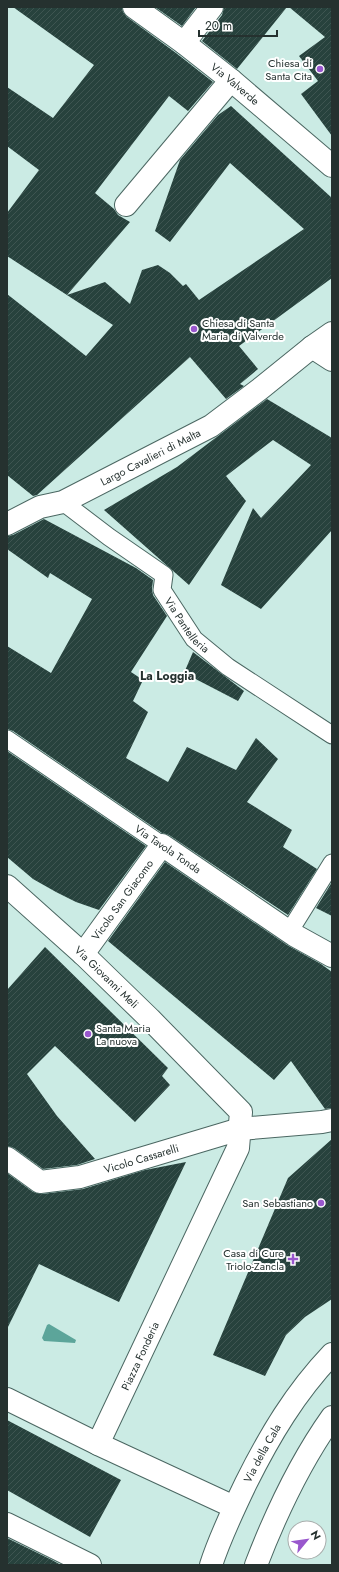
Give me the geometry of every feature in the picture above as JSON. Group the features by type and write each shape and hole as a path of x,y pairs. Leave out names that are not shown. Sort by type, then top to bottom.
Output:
{"street":[{"name":"Via Valverde","path":"134,7 184,43 231,80 332,166"},
{"path":"184,43 212,7"},
{"path":"126,205 231,80"},
{"name":"Largo Cavalieri di Malta","path":"7,524 40,507 63,502 211,426 332,333"},
{"path":"312,347 332,360"},
{"name":"Via Pantelleria","path":"63,502 109,537 164,575 162,590 194,639 228,667 332,735"},
{"name":"Via Tavola Tonda","path":"7,739 289,932 332,956"},
{"name":"Vicolo San Giacomo","path":"83,954 162,845"},
{"path":"289,932 332,863"},
{"name":"Via Giovanni Meli","path":"7,886 83,954 150,1019 240,1112 240,1130"},
{"name":"Vicolo Cassarelli","path":"7,1158 40,1182 80,1177 240,1130 332,1120"},
{"name":"Piazza Fonderia","path":"98,1444 238,1148 240,1130"},
{"name":"Via della Cala","path":"211,1565 234,1507 265,1446 287,1409 314,1374 332,1354"},
{"path":"7,1399 98,1444 234,1507"},
{"path":"256,1565 298,1471 315,1440 332,1417"},
{"path":"7,1524 90,1565"}],"water":[{"path":"49,1324 76,1340 75,1343 44,1341 42,1338 47,1325"}],"building":[{"path":"13,7 122,7 123,12 127,17 213,82 188,111 169,96 95,193 114,209 118,215 130,222 67,295 105,282 130,304 142,270 158,265 170,273 183,286 186,284 199,300 304,229 230,163 170,242 155,231 180,160 218,115 231,106 332,198 332,278 239,346 258,369 240,384 244,386 226,399 190,357 37,495 33,496 7,475 7,294 86,356 113,325 7,256 7,213 39,170 7,146 7,87 53,118 94,65"},
{"path":"155,7 196,7 182,26"},
{"path":"224,7 287,7 237,69 202,41 222,15"},
{"name":"Chiesa di Santa Cita","path":"289,7 332,7 332,136 301,94 318,81 299,56 325,37"},
{"path":"267,399 332,438 332,530 261,609 221,585 253,508 261,518 311,465 273,440 226,476 246,501 189,585 104,510 177,467"},
{"path":"44,519 136,568 153,580 153,595 167,616 131,672 143,680 133,701 148,712 126,758 168,782 187,747 236,770 256,738 278,759 247,802 292,830 283,847 317,869 288,915 169,835 162,833 13,731 7,729 7,646 51,673 92,599 50,573 48,578 7,549 7,536 13,535"},
{"path":"193,652 244,691 238,701 184,673"},
{"path":"7,751 146,846 99,910 76,902 33,879 7,857"},
{"path":"165,862 287,945 321,964 332,972 332,1108 325,1109 291,1061 274,1080 108,941"},
{"path":"332,882 332,916 316,908"},
{"name":"Santa Maria La nuova","path":"45,947 168,1068 162,1076 170,1085 135,1122 55,1046 27,1074 57,1116 95,1159 77,1165 43,1169 14,1148 7,1146 7,990"},
{"path":"332,1139 332,1299 305,1317 286,1335 265,1376 213,1355 288,1178"},
{"path":"186,1162 119,1302 39,1264 7,1329 7,1173 33,1192 42,1194 83,1189 145,1170"},
{"path":"7,1420 121,1480 90,1537 7,1490"},
{"path":"7,1538 52,1560 61,1565 7,1565"}],"place":[{"name":"Chiesa di Santa Cita","path":"320,69"},
{"name":"Chiesa di Santa Maria di Valverde","path":"194,329"},
{"name":"Santa Maria La nuova","path":"88,1034"},
{"name":"San Sebastiano","path":"321,1203"},
{"name":"Casa di Cure Triolo-Zancla","path":"293,1259"}],"district":[{"name":"La Loggia","path":"167,676"}]}
